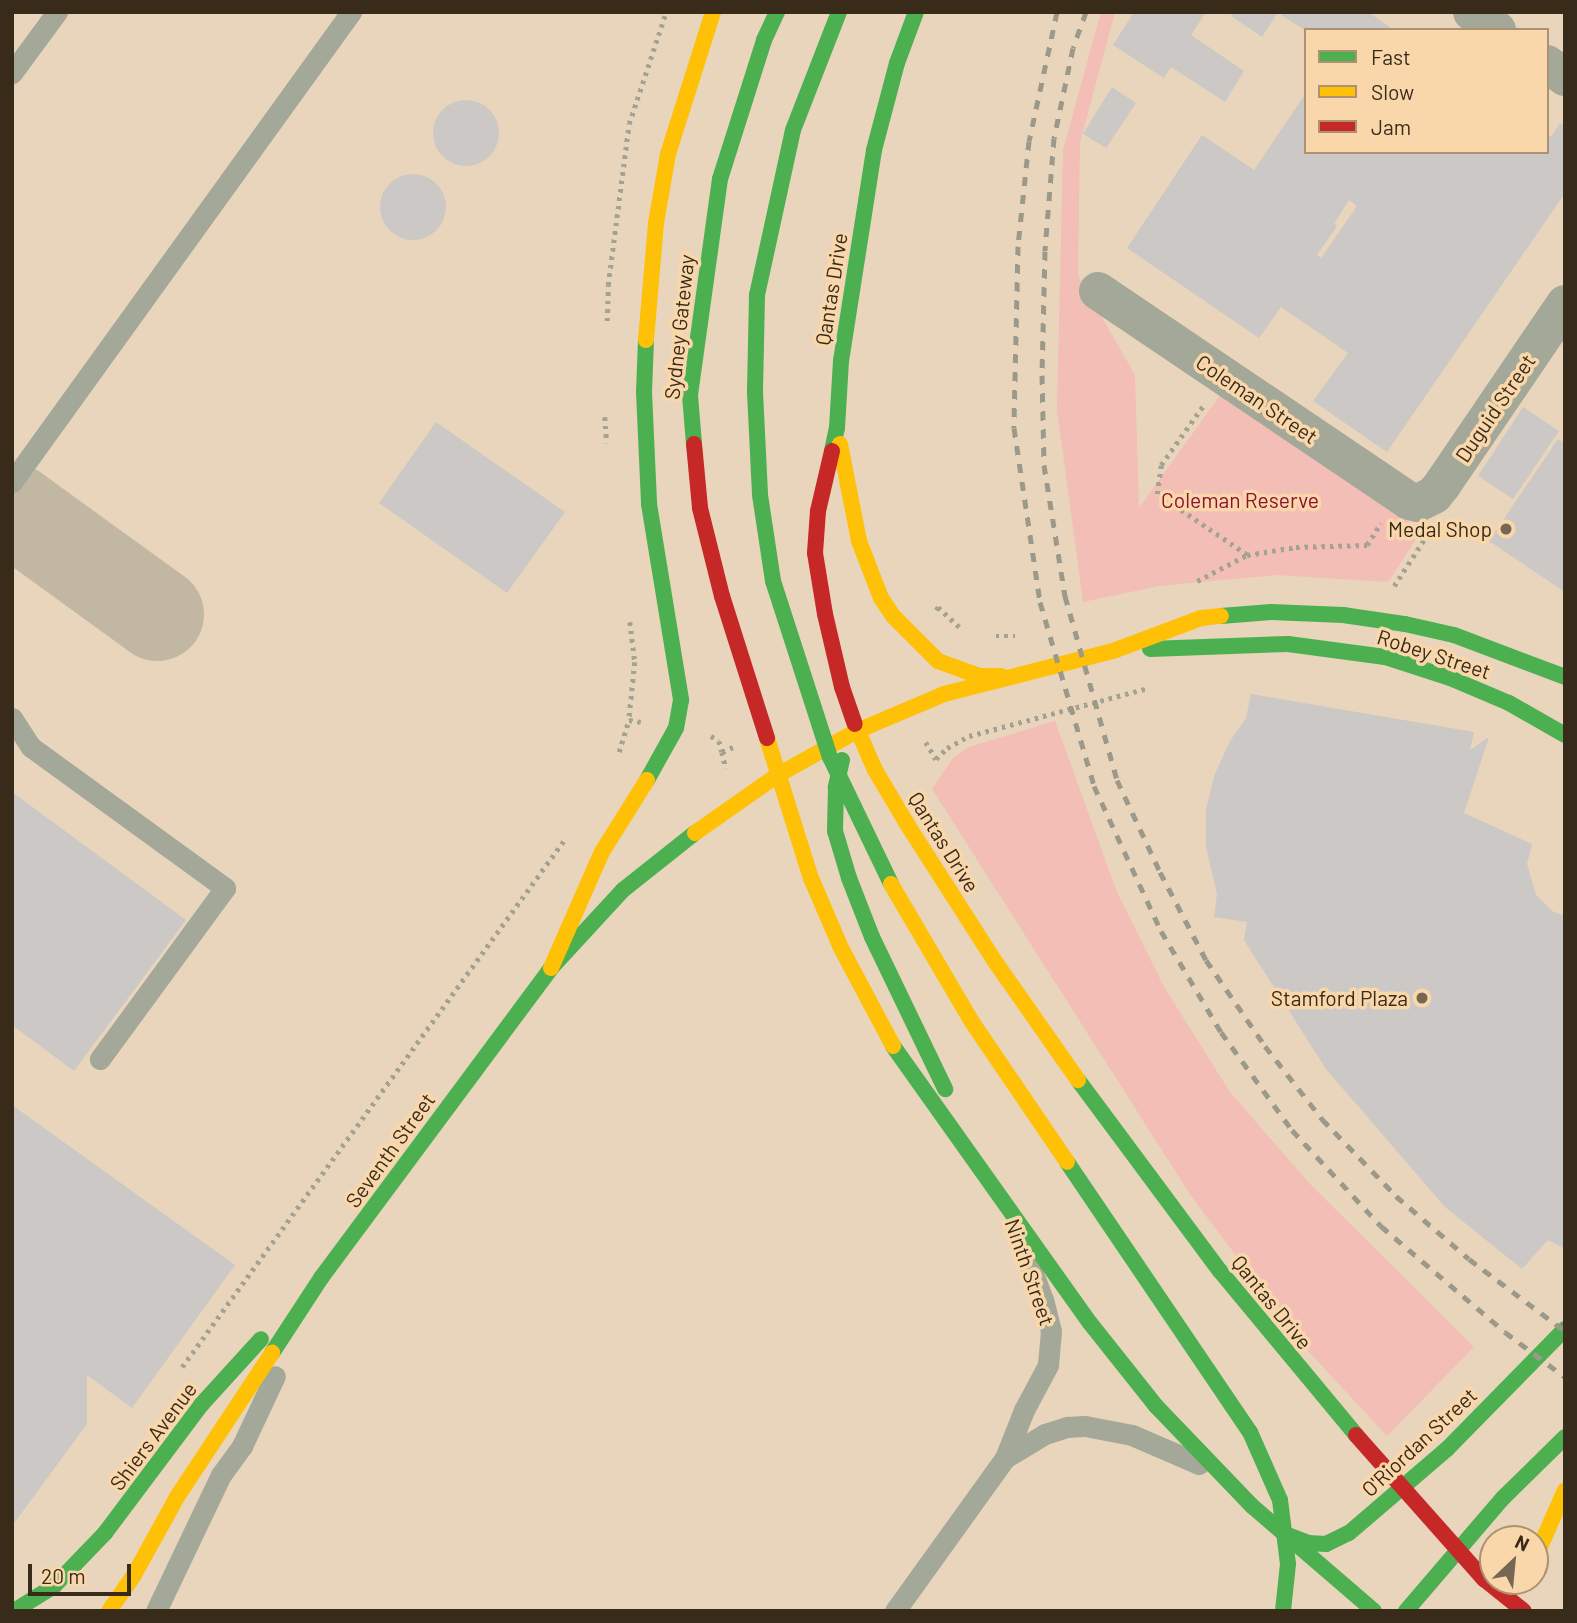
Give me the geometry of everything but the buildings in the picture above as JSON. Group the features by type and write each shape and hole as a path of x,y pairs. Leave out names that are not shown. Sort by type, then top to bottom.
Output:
{"main road":[{"path":"551,968 601,852 657,765 676,728 681,700 664,581 649,503 644,392 647,320 656,223 668,154 702,39 713,12"},
{"name":"Sydney Gateway","path":"776,776 765,731 722,596 701,508 690,395 720,179 764,40 778,12"},
{"path":"839,12 793,130 757,295 755,392 760,495 773,581 830,757 892,886 972,1022 1250,1432 1280,1500 1288,1564 1283,1611"},
{"name":"Qantas Drive","path":"916,12 897,64 874,150 841,361 837,428 818,511 815,553 838,672 857,731 875,770 906,824 996,963 1072,1073 1220,1271 1401,1489 1484,1579 1524,1611"},
{"path":"837,428 859,541 881,598 893,616 913,639 938,661 979,676 1013,676"},
{"name":"Robey Street","path":"776,776 857,731 944,694 1113,651 1201,618 1271,611 1343,615 1454,635 1565,677"},
{"name":"Robey Street","path":"1113,651 1288,644 1385,657 1450,678 1509,703 1565,735"},
{"path":"857,731 839,767 836,787 835,831 845,867 872,937 978,1164"},
{"path":"776,776 811,878 866,998 894,1046 1090,1324 1156,1406 1217,1472 1374,1611"},
{"name":"Seventh Street","path":"108,1611 134,1575 177,1497 321,1278 551,968 623,890 672,849 776,776"},
{"name":"Shiers Avenue","path":"14,1611 54,1586 72,1569 112,1524 201,1405 321,1278"},
{"name":"O'Riordan Street","path":"1283,1533 1308,1543 1326,1544 1338,1540 1448,1448 1565,1329"},
{"path":"1406,1611 1503,1498 1565,1437"},
{"path":"1549,1526 1565,1490"}],"street":[{"path":"1472,12 1494,28"},
{"path":"1549,65 1565,77"},
{"name":"Coleman Street","path":"1098,291 1414,500"},
{"name":"Duguid Street","path":"1414,500 1442,485 1553,348 1565,304"}],"lane":[{"path":"12,73 57,12"},
{"path":"12,482 351,12"},
{"path":"12,718 31,747 225,888 100,1059"},
{"name":"Ninth Street","path":"895,1611 1005,1458 1024,1410 1048,1365 1052,1349 1043,1300 1006,1203"},
{"path":"156,1611 221,1475 242,1446 321,1278"},
{"name":"Ninth Street","path":"1005,1458 1045,1434 1067,1427 1085,1426 1132,1435 1217,1472"}],"path":[{"path":"1224,376 1161,465 1157,494 1247,555"},
{"path":"1189,586 1247,555 1296,547 1367,545 1414,500 1432,527 1387,596"},
{"path":"929,748 936,759 947,748 969,736 1159,685"},
{"path":"618,755 629,720"},
{"path":"710,735 719,741 727,773"},
{"path":"722,752 738,745"},
{"path":"177,1374 571,832"}],"green space":[{"name":"Coleman Reserve","path":"1101,12 1115,12 1080,143 1078,275 1135,375 1139,508 1221,394 1422,530 1388,582 1276,575 1159,586 1083,602 1057,410 1063,150"},
{"path":"1055,721 1117,892 1164,987 1230,1092 1309,1183 1474,1347 1387,1436 1309,1352 1191,1196 932,789 953,758 969,747"}],"taxiway":[{"path":"12,509 157,614"}],"railway":[{"path":"1057,12 1029,141 1018,246 1014,428 1040,602 1094,786 1161,931 1221,1032 1292,1130 1381,1226 1505,1332 1565,1377"},
{"path":"1086,12 1073,48 1054,138 1045,251 1042,375 1044,465 1065,596 1117,780 1160,872 1206,960 1265,1046 1322,1119 1396,1196 1469,1259 1565,1331"}],"traffic: fast":[{"path":"694,444 690,395 720,179 764,40 777,12"},
{"path":"839,12 793,130 757,295 755,392 760,495 773,581 830,757 891,884"},
{"path":"832,451 837,428 841,361 874,150 897,63 916,12"},
{"path":"646,340 644,392 649,504 681,700 676,728 647,780"},
{"path":"1221,616 1271,612 1343,615 1405,624 1454,635 1565,677"},
{"path":"1150,649 1288,644 1385,657 1450,678 1509,703 1565,735"},
{"path":"842,760 836,787 835,831 849,878 872,937 945,1089"},
{"path":"272,1353 321,1278 551,968 623,890 695,833"},
{"path":"893,1046 1090,1323 1156,1406 1252,1506 1374,1611"},
{"path":"1078,1080 1220,1271 1356,1435"},
{"path":"1067,1162 1250,1432 1280,1500 1288,1564 1283,1611"},
{"path":"1285,1534 1308,1543 1326,1544 1349,1533 1448,1448 1565,1329"},
{"path":"14,1611 54,1586 105,1533 201,1405 261,1339"},
{"path":"1406,1611 1503,1498 1565,1437"}],"traffic: slow":[{"path":"646,340 656,223 668,154 713,12"},
{"path":"840,444 859,541 881,598 893,616 938,661 979,676 1001,676"},
{"path":"776,776 857,731 944,694 1113,651 1201,618 1221,616"},
{"path":"855,724 875,770 907,824 996,963 1078,1080"},
{"path":"767,738 811,878 841,948 893,1046"},
{"path":"695,833 776,776"},
{"path":"551,968 602,852 647,780"},
{"path":"891,884 972,1022 1067,1162"},
{"path":"109,1611 134,1575 177,1497 272,1353"},
{"path":"1549,1526 1565,1490"}],"traffic: jam":[{"path":"694,444 700,508 722,596 767,738"},
{"path":"832,451 818,511 815,553 825,614 842,687 855,724"},
{"path":"1356,1435 1484,1579 1524,1611"}],"place":[{"name":"Medal Shop","path":"1506,529"},
{"name":"Stamford Plaza","path":"1422,998"}]}
